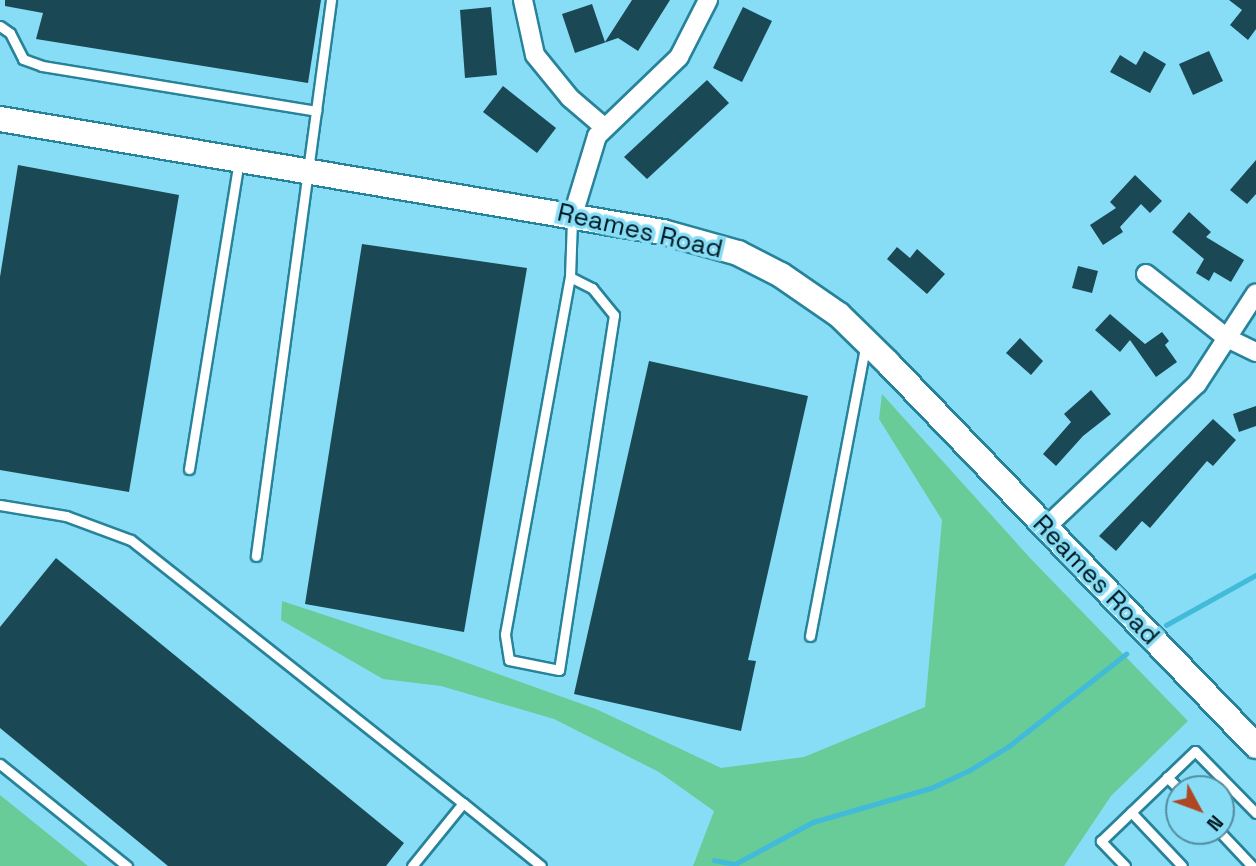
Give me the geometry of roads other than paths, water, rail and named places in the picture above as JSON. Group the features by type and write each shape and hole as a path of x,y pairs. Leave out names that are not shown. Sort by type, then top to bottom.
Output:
{"main road":[{"name":"Reames Road","path":"0,119 573,215 663,232 738,253 821,301 866,342 1256,746"}],"street":[{"path":"523,0 535,55 570,98 604,127"},
{"path":"573,215 587,157 604,127 679,57 708,0"},
{"path":"1146,274 1227,338 1256,352"},
{"path":"1045,528 1197,384 1256,293"}],"lane":[{"path":"256,556 331,0"},
{"path":"0,26 10,33 23,59 42,66 316,111"},
{"path":"189,469 239,159"},
{"path":"570,277 592,288 614,315 559,670 509,660 505,634 570,277 573,215"},
{"path":"810,636 866,342"},
{"path":"0,505 66,516 131,540 541,866"},
{"path":"1169,775 1195,751 1219,775"},
{"path":"0,764 127,866"},
{"path":"1125,866 1101,841 1165,779"},
{"path":"1235,792 1256,813"},
{"path":"412,866 463,803"},
{"path":"1131,812 1182,866"},
{"path":"1232,845 1252,866"}],"waterway":[{"path":"1166,625 1256,575"},
{"path":"714,860 735,864 813,822 931,788 970,770 1009,746 1126,654"}]}
